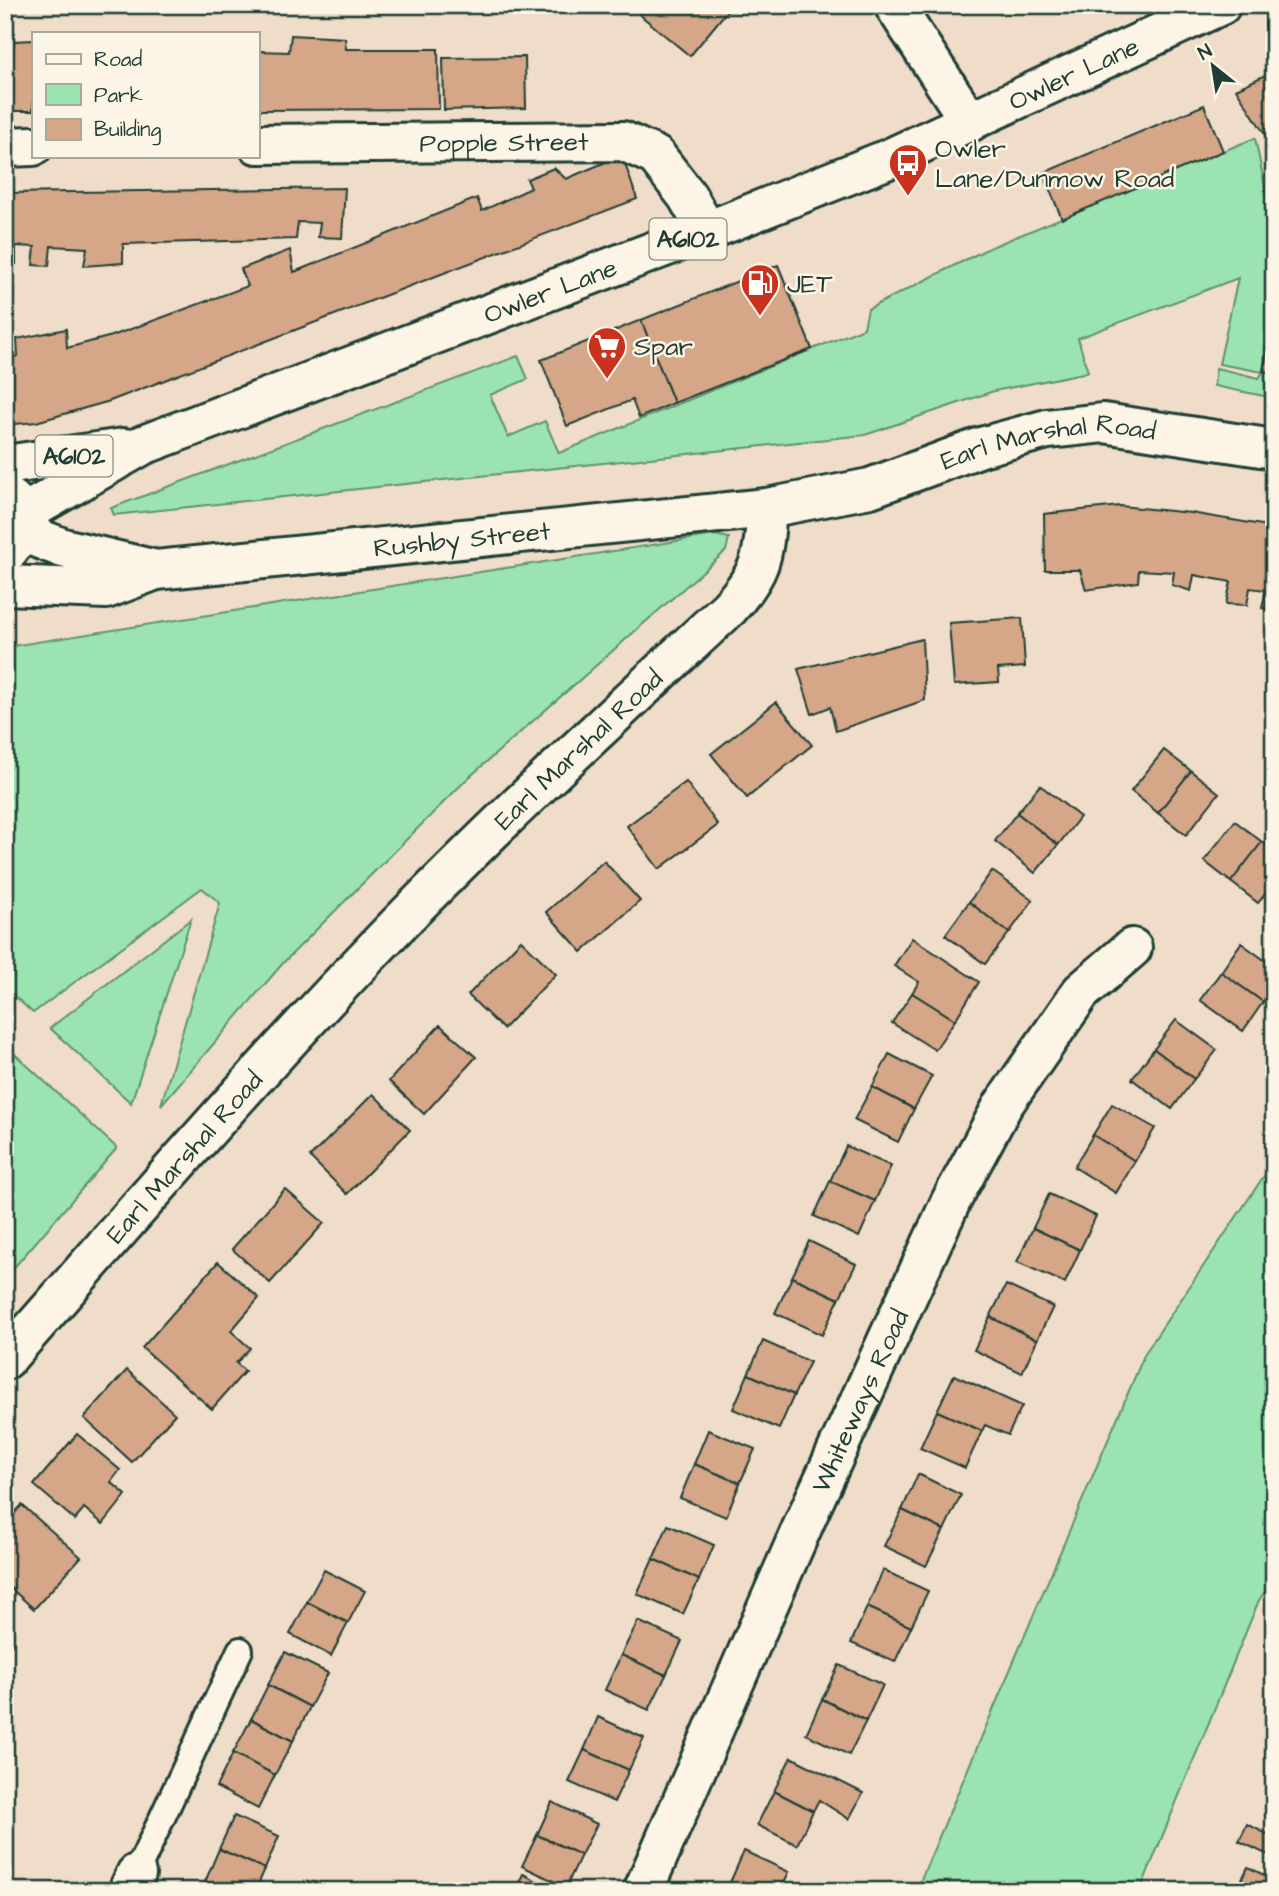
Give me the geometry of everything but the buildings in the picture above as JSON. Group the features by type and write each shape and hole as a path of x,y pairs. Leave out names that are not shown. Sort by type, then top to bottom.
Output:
{"street":[{"path":"894,5 970,122"},
{"name":"Owler Lane","path":"14,524 143,445 708,232 970,122 1221,5"},
{"name":"Popple Street","path":"259,144 623,141 656,156 687,196 708,232"},
{"path":"5,147 32,146"},
{"name":"Earl Marshal Road","path":"5,1360 189,1151 383,940 546,778 729,608 754,580 764,554 767,508 870,488 981,447 1047,429 1104,423 1274,449"},
{"name":"Owler Lane","path":"5,465 143,445"},
{"name":"Rushby Street","path":"5,585 106,589 156,570 767,508"},
{"name":"Rushby Street","path":"14,524 63,548 156,570"},
{"name":"Whiteways Road","path":"643,1891 808,1514 951,1201 1003,1105 1081,992 1132,948"}],"lane":[{"path":"132,1882 240,1650"}],"green space":[{"path":"1255,138 1274,231 1274,314 1263,371 1274,373 1274,398 1214,386 1216,368 1259,378 1263,372 1219,364 1238,278 1078,338 1088,372 994,391 865,435 114,515 111,508 518,356 528,379 490,395 508,437 545,421 559,453 864,328 868,309 989,248"},
{"path":"715,535 729,538 726,551 466,780 284,962 161,1105 220,903 202,888 33,1013 5,988 5,647"},
{"path":"191,919 131,1103 50,1028"},
{"path":"5,1045 117,1148 5,1278"},
{"path":"1274,1161 1274,1579 1259,1600 1140,1891 916,1891 1145,1353"}],"place":[{"name":"Owler Lane/Dunmow Road","path":"908,197"},
{"name":"JET","path":"760,317"},
{"name":"Spar","path":"607,380"}]}
